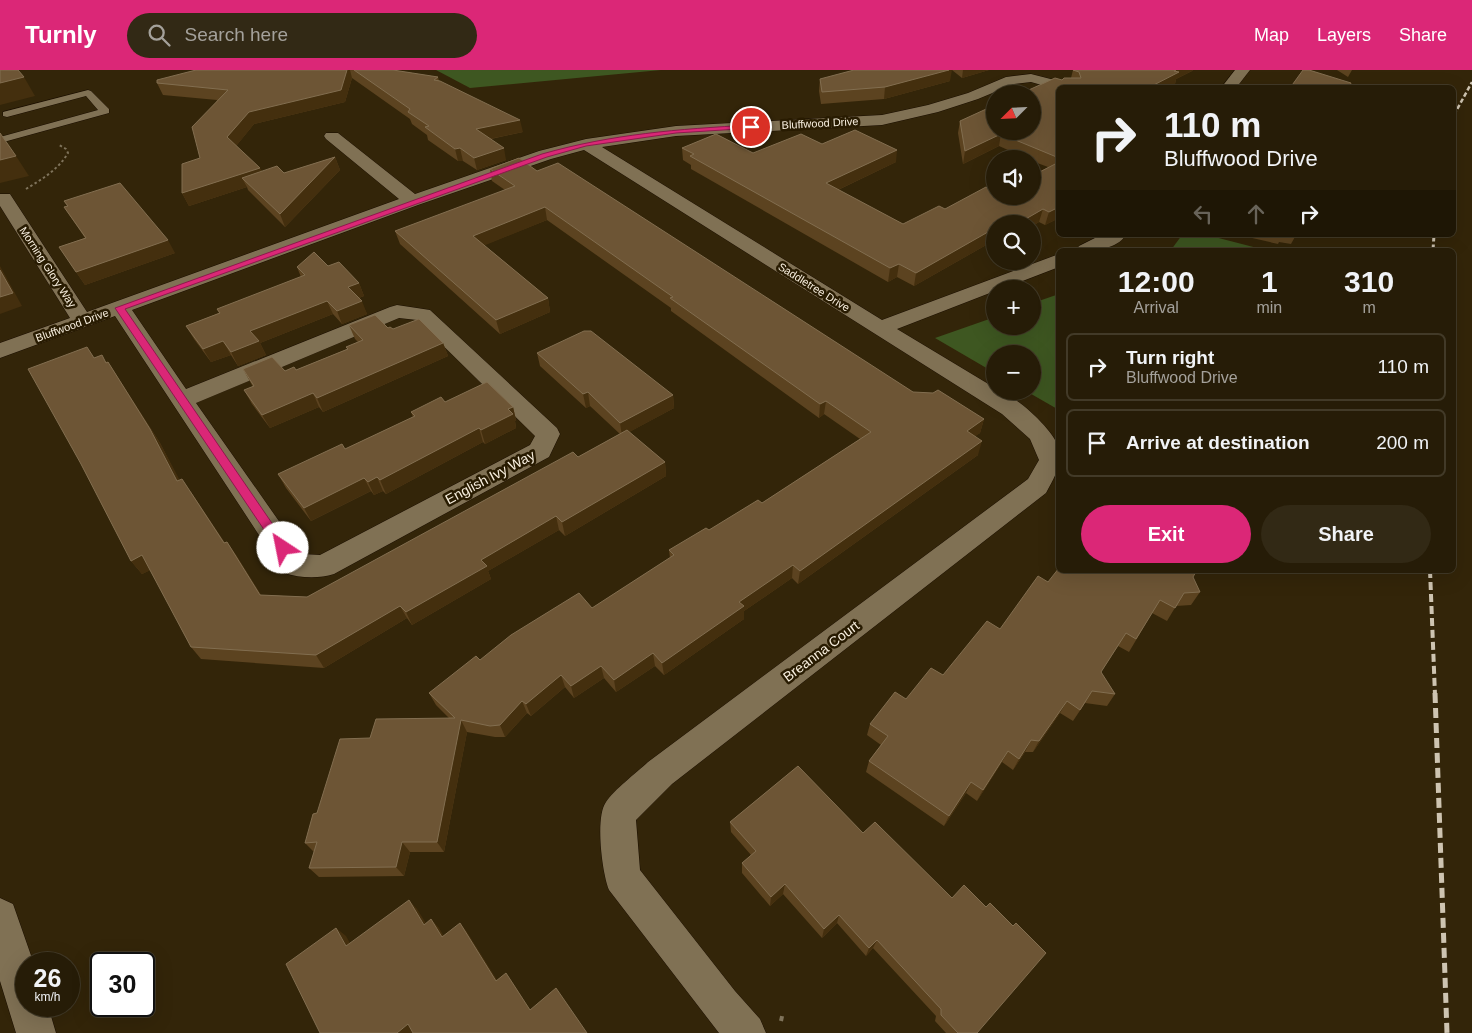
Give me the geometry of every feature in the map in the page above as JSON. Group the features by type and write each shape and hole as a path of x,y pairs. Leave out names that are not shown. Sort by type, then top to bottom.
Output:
{"street":[{"path":"1230,85 1243,70"},
{"name":"Bluffwood Drive","path":"0,351 412,201 545,155 586,144 676,131 882,120 932,110 1011,80 1031,78 1058,85"},
{"path":"332,136 412,201"},
{"name":"Saddletree Drive","path":"586,144 880,328"},
{"name":"Morning Glory Way","path":"4,210 82,321"},
{"path":"1090,248 1112,237"},
{"path":"880,328 1056,261"},
{"name":"English Ivy Way","path":"120,308 182,400 294,565 324,566 540,450 548,434 423,314 397,311 182,400"},
{"name":"Breanna Court","path":"746,1033 721,1005 622,877 618,814 660,773 1037,486 1052,460 1040,435 1010,408 880,328"},
{"path":"0,917 15,966"},
{"path":"31,1017 36,1033"}],"lane":[{"path":"0,140 105,111 88,93 8,114"}],"path":[{"path":"21,191 52,173 65,159 68,153 66,149 56,145"}],"green space":[{"path":"436,70 661,70 470,88"},
{"path":"1181,237 1215,237 1257,248 1172,248"},
{"path":"1056,295 1056,408 1041,400 1041,345 986,345 986,368 935,338 986,320 986,335 1041,335 1041,300"}],"building":[{"path":"0,70 18,70 24,77 0,83"},
{"path":"196,70 347,70 341,90 249,112 227,137 260,168 182,193 182,164 200,158 192,127 228,90 157,83 157,80"},
{"path":"354,70 393,70 438,77 434,80 440,81 520,120 476,129 504,148 474,158 460,148 455,149 425,127 429,126 408,112 410,109"},
{"path":"854,70 949,70 885,87 822,92 820,79"},
{"path":"1073,70 1176,70 1174,71 1179,72 1154,85 1056,85 1056,157 1016,140 1041,140 1040,85 1055,78 1062,80 1064,78 1081,78 1079,72"},
{"path":"1303,70 1309,70 1351,83 1350,85 1292,85"},
{"path":"986,109 986,140 988,140 965,151 960,121"},
{"path":"855,130 897,150 826,183 903,224 939,206 945,209 986,187 986,205 1041,205 1041,171 1056,164 1056,208 1049,212 1043,209 1033,215 986,215 986,233 916,273 899,264 890,268 690,156 694,154 682,148 716,134 753,153 801,134 822,144"},
{"path":"0,133 16,156 0,160"},
{"path":"335,157 280,214 242,178 277,166 284,173"},
{"path":"519,158 537,171 558,163 913,392 933,393 938,390 984,419 967,431 982,441 800,571 793,565 739,602 744,606 662,663 653,653 614,680 601,666 571,686 561,675 526,704 522,701 500,725 490,726 461,720 437,842 402,842 396,867 309,868 317,842 305,843 313,814 317,813 340,739 370,738 376,719 455,718 429,693 476,656 480,660 511,635 579,593 592,608 674,555 669,550 706,528 709,530 758,500 762,503 871,432 826,401 820,404 545,207 473,236 548,298 496,320 395,231 515,186 490,169"},
{"path":"120,183 168,240 76,272 59,247 86,238 64,207 68,206 64,201"},
{"path":"314,252 328,266 339,262 359,283 348,287 362,301 337,311 327,301 250,331 259,341 231,352 223,341 203,349 186,326 220,313 217,309 305,275 297,267"},
{"path":"0,270 13,293 0,297"},
{"path":"375,315 388,328 393,329 419,319 443,343 317,398 313,393 262,415 244,390 254,386 243,369 272,357 285,371 294,367 296,370 348,349 346,347 363,340 349,325"},
{"path":"584,331 591,331 673,395 620,423 588,392 583,394 537,353"},
{"path":"87,347 94,358 102,355 106,363 108,362 150,429 177,481 182,479 224,543 227,542 260,595 307,597 573,452 578,457 627,430 665,462 562,522 556,516 481,560 487,566 406,612 400,606 316,655 191,647 142,555 131,561 81,464 28,369"},
{"path":"487,382 513,407 508,409 513,414 481,430 479,428 380,480 377,477 368,482 364,478 304,508 278,474 342,444 345,449 415,416 411,412 441,397 445,402"},
{"path":"1056,572 1195,573 1193,577 1200,592 1184,593 1175,608 1160,600 1136,639 1126,633 1101,672 1115,694 1092,691 1080,710 1067,701 1039,741 1031,740 1019,759 1008,751 983,790 971,782 949,816 869,761 888,736 870,724 895,692 906,699 931,668 943,675 987,621 1000,629 1038,576 1048,582"},
{"path":"798,766 863,833 875,822 952,898 964,885 986,907 990,903 1013,926 1016,923 1046,953 977,1033 958,1033 941,1015 941,1009 877,940 869,948 839,915 824,929 785,884 771,897 742,863 756,851 730,822"},
{"path":"409,900 424,925 431,919 442,937 460,923 496,981 506,973 530,1010 556,988 587,1033 413,1033 408,1024 397,1033 320,1033 286,964 336,928 346,946"}],"railway":[{"path":"1456,111 1472,82"},
{"path":"1433,248 1434,237"},
{"path":"1430,573 1435,695"},
{"path":"1435,693 1447,1033"}],"route":[{"path":"283,548 120,308 412,201 545,155 586,144 676,131 751,127"}]}
